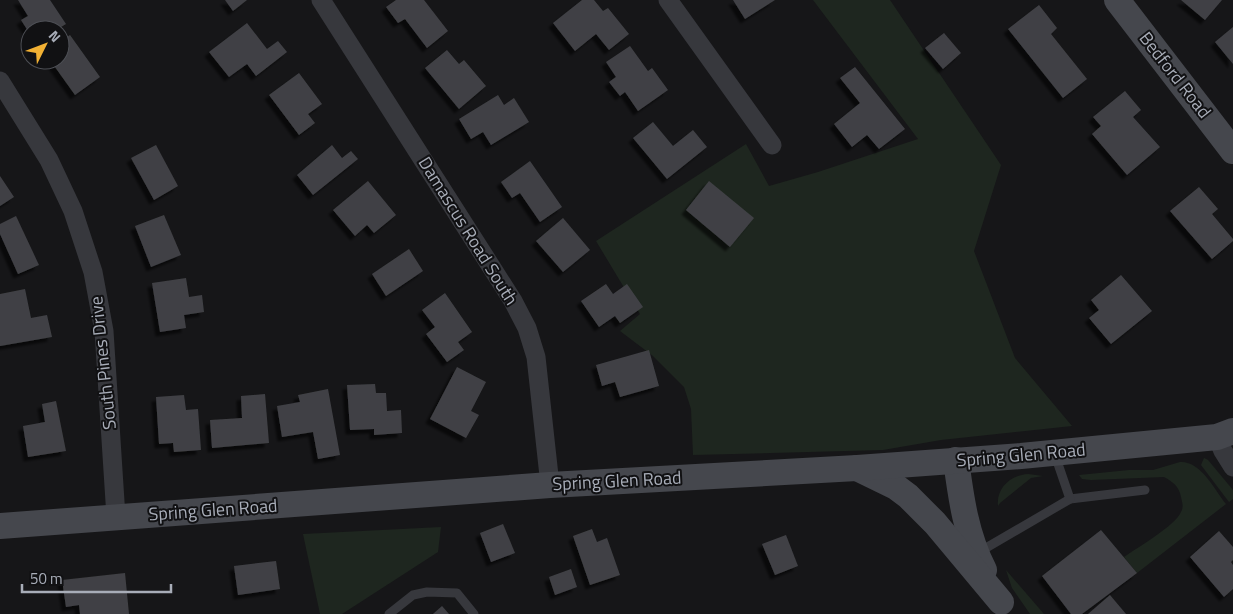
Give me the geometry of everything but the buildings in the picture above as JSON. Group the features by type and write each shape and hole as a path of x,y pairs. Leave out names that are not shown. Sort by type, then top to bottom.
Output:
{"street":[{"name":"Damascus Road South","path":"321,0 508,292 527,328 536,357 550,485"},
{"path":"668,0 772,145"},
{"name":"Bedford Road","path":"1117,0 1233,151"},
{"name":"South Pines Drive","path":"0,81 49,160 73,210 93,272 104,331 116,517"},
{"name":"Spring Glen Road","path":"0,526 550,485 857,468 1054,453 1225,434"},
{"path":"1225,434 1223,451 1233,467"},
{"path":"956,460 962,508 970,536 977,554 1005,608"},
{"path":"857,468 896,487 908,496 935,523 1005,608"}],"lane":[{"path":"1054,453 1070,499"},
{"path":"977,554 1070,499 1145,490"},
{"path":"389,614 413,596 427,592 457,593 474,614"}],"shaded area":[{"path":"813,0 890,0 1001,165 974,251 1015,358 1072,426 941,440 883,450 693,455 691,409 684,387 653,356 620,331 640,314 596,241 746,144 769,186 918,139"},
{"path":"1204,458 1208,460 1233,490 1233,499 1229,502 1201,465"},
{"path":"1180,462 1188,463 1201,471 1226,504 1137,573 1124,557 1164,530 1178,517 1183,506 1179,490 1164,477 1091,480 1082,479 1079,475 1129,470 1153,470"},
{"path":"1028,474 1043,476 1031,478 998,506 999,494 1002,488 1016,477"},
{"path":"441,527 438,552 342,614 320,614 303,534"},
{"path":"1006,570 1044,614 1030,614 1012,588"}]}
